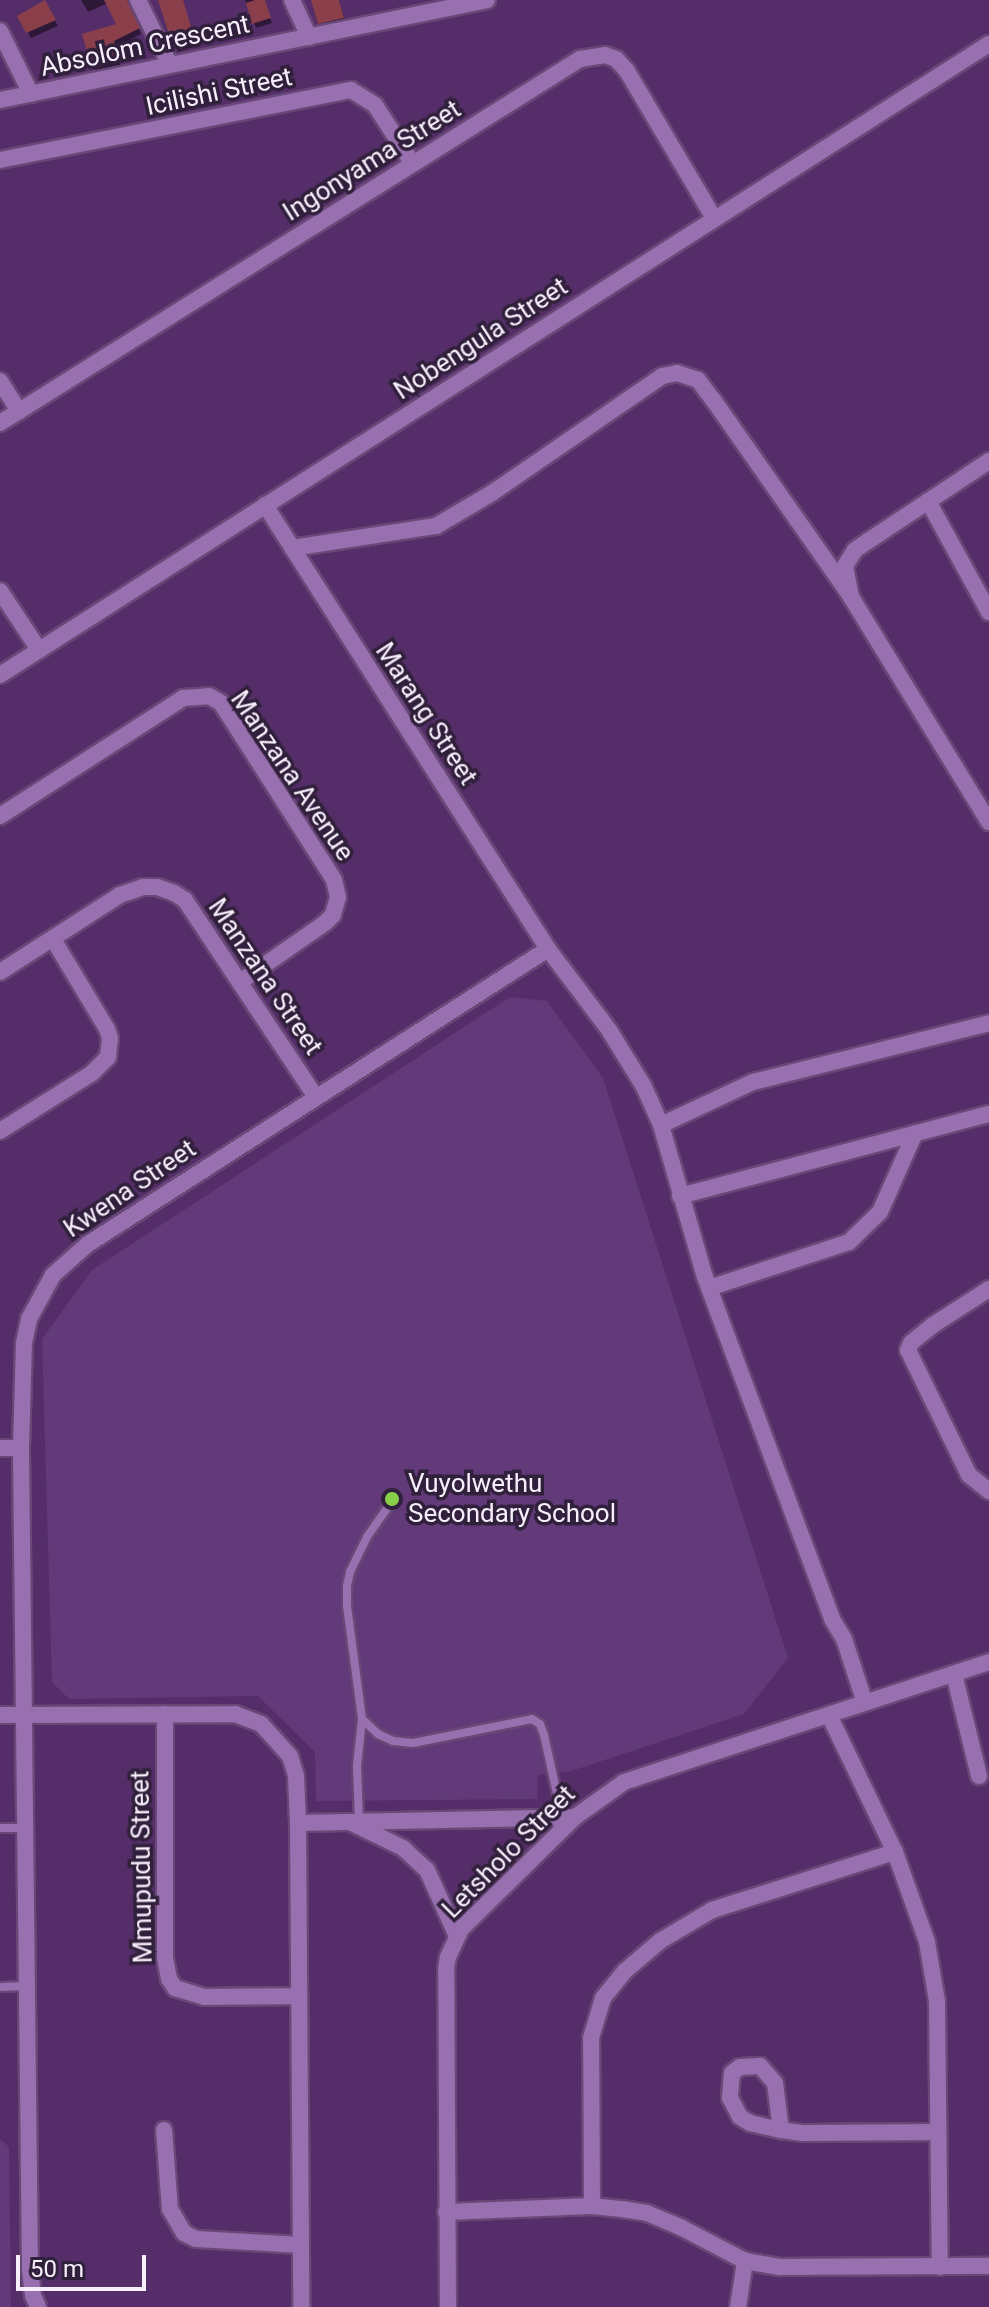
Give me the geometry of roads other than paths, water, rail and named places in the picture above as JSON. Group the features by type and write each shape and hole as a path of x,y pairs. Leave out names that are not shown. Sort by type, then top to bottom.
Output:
{"street":[{"path":"138,0 170,65"},
{"path":"292,0 309,37"},
{"name":"Absolom Crescent","path":"0,100 309,37 448,4 487,0"},
{"path":"0,31 31,94"},
{"name":"Nobengula Street","path":"0,675 989,44"},
{"name":"Ingonyama Street","path":"0,423 580,59 605,55 616,59 627,71 714,218"},
{"name":"Icilishi Street","path":"0,160 351,90 375,105 413,164"},
{"path":"292,548 436,526 492,493 662,376 677,373 698,380 851,597 989,822"},
{"path":"0,381 19,411"},
{"path":"851,597 845,566 849,557 989,461"},
{"path":"928,501 989,612"},
{"name":"Marang Street","path":"265,505 548,949 609,1030 644,1087 661,1125 709,1288 832,1619 844,1639 865,1703"},
{"path":"0,591 39,650"},
{"name":"Manzana Avenue","path":"0,816 183,698 209,696 221,703 334,880 338,897 333,915 325,923 240,982"},
{"name":"Manzana Street","path":"0,972 120,895 143,887 157,887 185,900 315,1096"},
{"path":"0,1131 92,1073 108,1057 110,1038 107,1029 53,939"},
{"name":"Kwena Street","path":"38,2307 33,2295 30,2269 21,1448 24,1343 29,1319 53,1275 88,1244 548,949"},
{"path":"661,1125 753,1082 989,1023"},
{"path":"680,1196 989,1114"},
{"path":"709,1288 831,1250 865,1230 880,1212 915,1133"},
{"path":"989,1289 926,1330 908,1350 969,1475 989,1491"},
{"path":"0,1448 21,1448"},
{"name":"Letsholo Street","path":"448,2307 446,1969 457,1936 568,1817 624,1782 989,1662"},
{"path":"954,1674 979,1776"},
{"name":"Mmupudu Street","path":"165,1714 165,1958 169,1979 175,1988 205,1997 299,1996"},
{"path":"0,1715 235,1714 261,1724 282,1745 294,1766 298,1823 301,2307"},
{"path":"829,1715 910,1888 933,1976 940,2267"},
{"path":"298,1823 568,1817"},
{"path":"354,1822 403,1848 427,1870 457,1936"},
{"path":"592,2206 591,2038 603,1998 625,1971 660,1941 712,1910 895,1852"},
{"path":"164,2130 170,2209 184,2233 196,2239 301,2245"},
{"path":"781,2130 938,2132"},
{"path":"446,2212 592,2206 647,2213 745,2261 780,2267 989,2266"},
{"path":"738,2307 745,2261"}],"lane":[{"path":"354,1822 362,1719 347,1586 350,1572 367,1537 390,1504"},
{"path":"362,1719 378,1734 393,1741 413,1743 532,1719 540,1724 568,1817"},
{"path":"0,1828 26,1828"},
{"path":"0,1987 28,1986"}],"place":[{"name":"Vuyolwethu Secondary School","path":"392,1499"}]}
